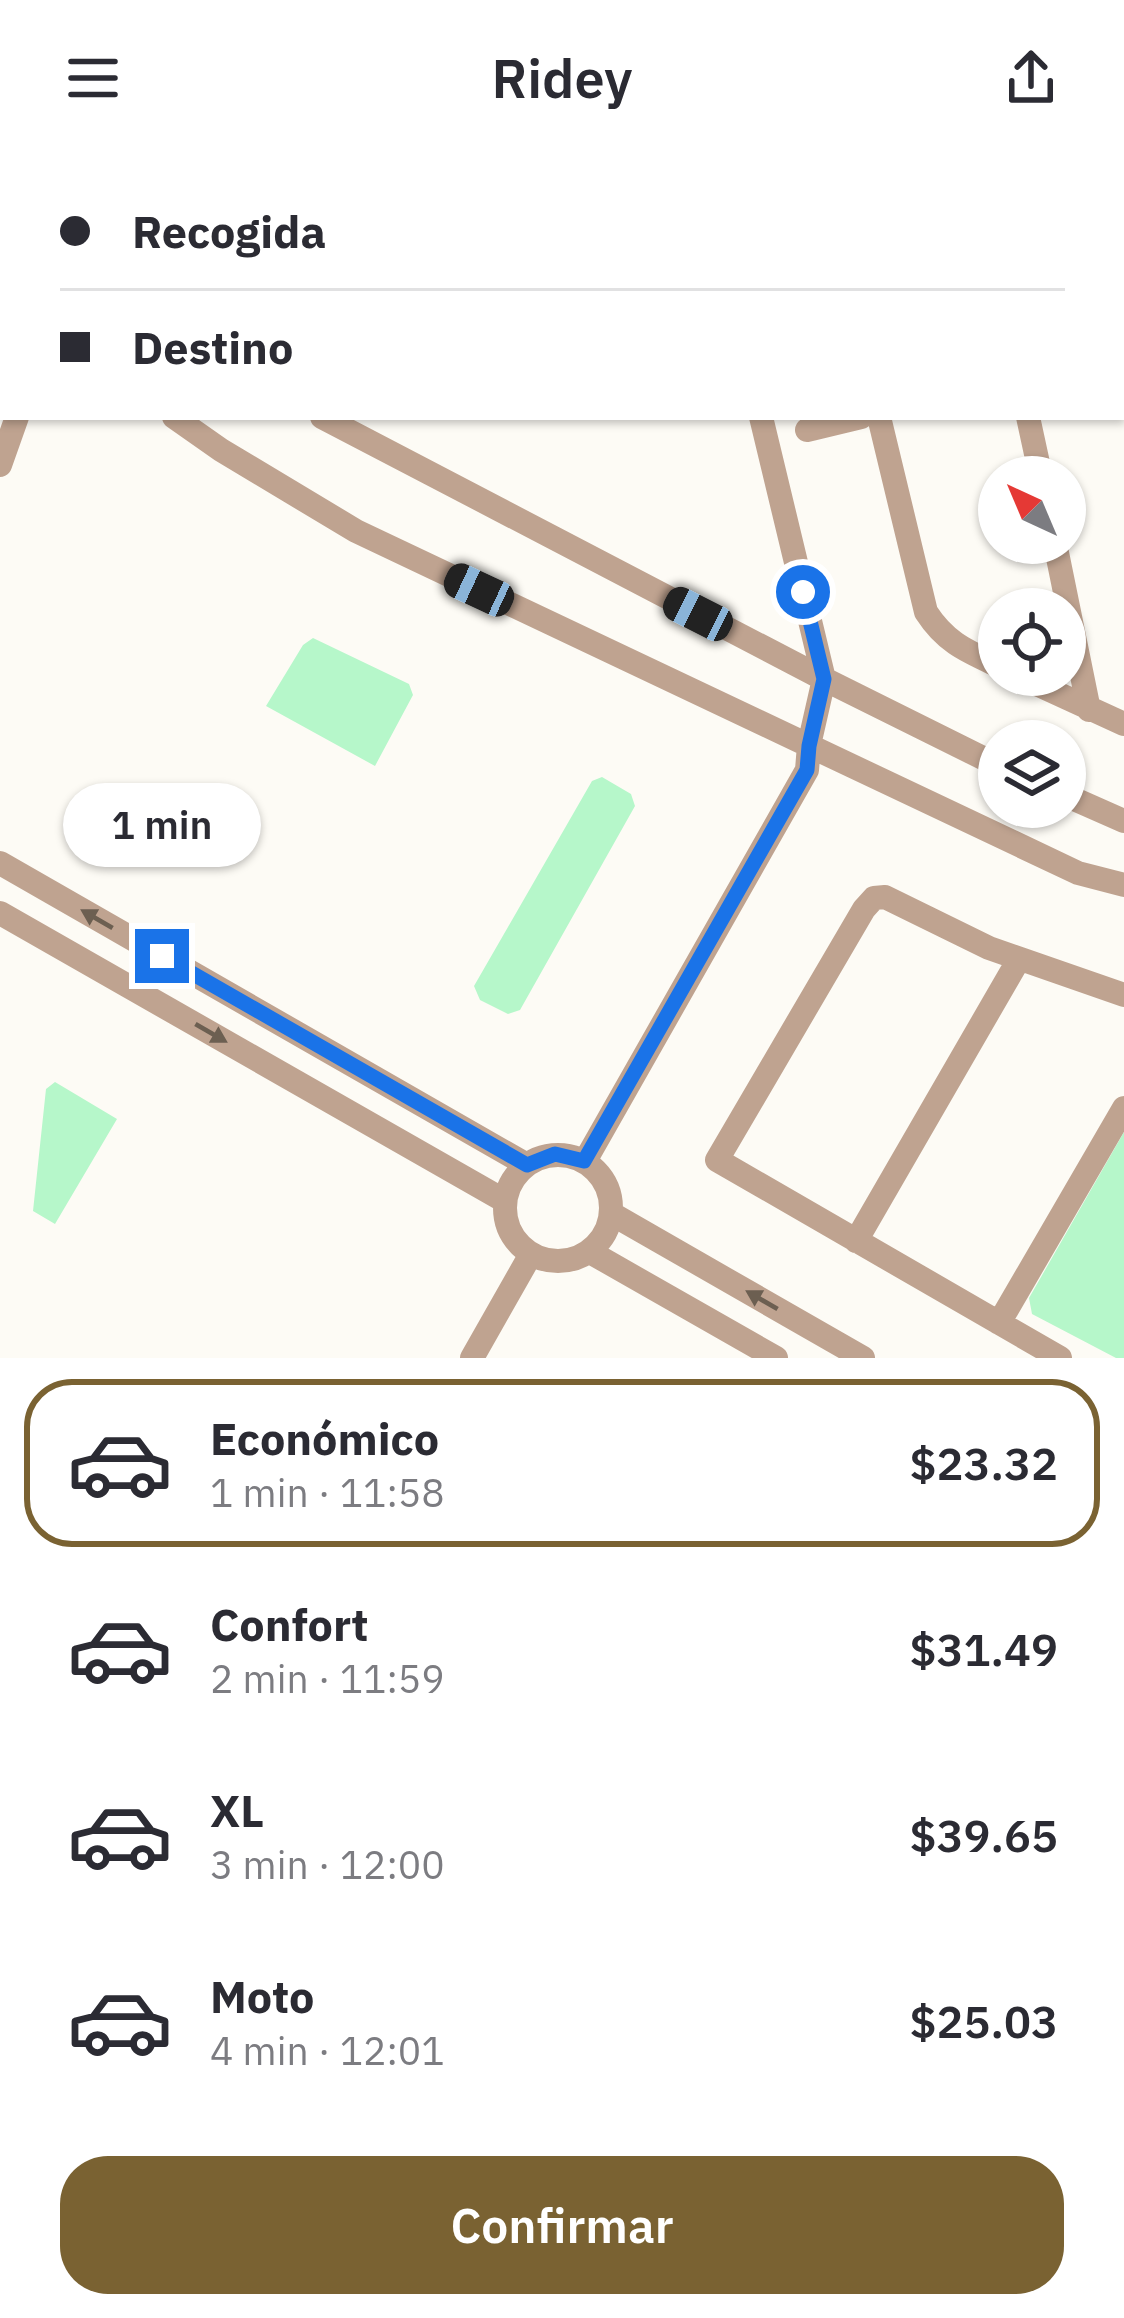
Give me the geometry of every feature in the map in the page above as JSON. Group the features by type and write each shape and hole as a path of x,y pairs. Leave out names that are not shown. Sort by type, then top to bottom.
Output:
{"street":[{"path":"0,465 16,420"},
{"path":"178,420 356,531 1078,872 1124,885"},
{"path":"328,420 978,756"},
{"path":"584,1161 807,770 824,679 761,420"},
{"path":"807,430 849,420"},
{"path":"880,420 926,611 939,632 978,656"},
{"path":"1029,420 1036,456"},
{"path":"1058,564 1089,710"},
{"path":"1060,696 1124,724"},
{"path":"1086,801 1122,812"},
{"path":"0,863 527,1165"},
{"path":"1051,1356 717,1160 874,898 885,897 989,948 1124,995"},
{"path":"0,913 506,1201"},
{"path":"856,1241 1019,958"},
{"path":"999,1323 1124,1108"},
{"path":"555,1154 584,1161 606,1183 611,1198 612,1214 601,1241 590,1252 561,1262 531,1254 510,1232 506,1217 509,1187 527,1165 555,1154"},
{"path":"612,1214 863,1358"},
{"path":"590,1252 776,1358"},
{"path":"472,1358 531,1254"}],"green space":[{"path":"313,638 409,684 413,695 375,766 266,706 303,645"},
{"path":"602,777 631,794 635,806 520,1010 508,1014 480,1000 474,986 592,781"},
{"path":"55,1082 117,1119 55,1224 33,1211 46,1089"},
{"path":"1124,1132 1124,1358 1116,1358 1032,1314 1029,1298"}],"route":[{"path":"162,956 527,1165 555,1154 584,1161 807,770 824,679 803,592"}]}
